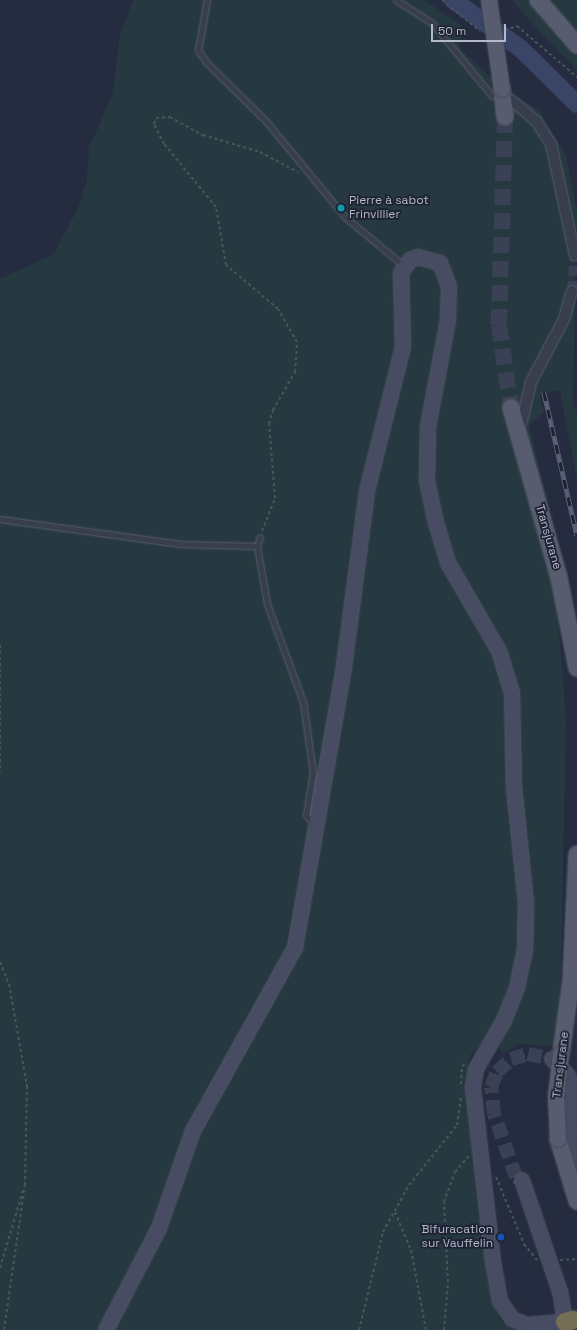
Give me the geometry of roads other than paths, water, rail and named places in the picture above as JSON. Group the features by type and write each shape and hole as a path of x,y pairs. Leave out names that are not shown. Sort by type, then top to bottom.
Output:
{"main road":[{"path":"489,0 505,117"},
{"path":"538,0 577,45"},
{"name":"Transjurane","path":"511,408 520,428 559,578 577,668"},
{"name":"Transjurane","path":"577,854 571,981 554,1061 556,1118 562,1159 577,1201"}],"street":[{"path":"502,95 536,121 551,144 575,255"},
{"path":"106,1330 158,1228 193,1130 295,948 343,674 367,491 403,347 399,281 404,266 410,260 426,257 440,263 447,275 448,320 428,427 427,480 448,563 499,651 512,693 512,760 526,933 517,988 503,1022 481,1060 473,1088 497,1289 504,1310 512,1319 526,1325 573,1320 550,1262 522,1180"},
{"path":"520,428 531,382 564,319 572,291"},
{"path":"554,1061 570,1106 569,1138 577,1165"}],"lane":[{"path":"207,0 198,50 265,120 307,174 345,217 404,266"},
{"path":"396,0 432,23 502,95"},
{"path":"0,519 173,544 256,546"},
{"path":"260,538 256,546 267,604 303,702 313,772 306,815 317,826"}],"waterway":[{"path":"453,0 520,48 577,104"}],"tunnel":[{"path":"505,117 499,325 511,408"},
{"path":"572,291 575,255"},
{"path":"522,1180 516,1177 494,1114 491,1087 497,1072 511,1059 528,1054 552,1059"}],"railway":[{"path":"544,392 577,535"}],"place":[{"name":"Pierre à sabot Frinvillier","path":"341,208"},
{"name":"Bifuracation sur Vauffelin","path":"501,1237"}]}
